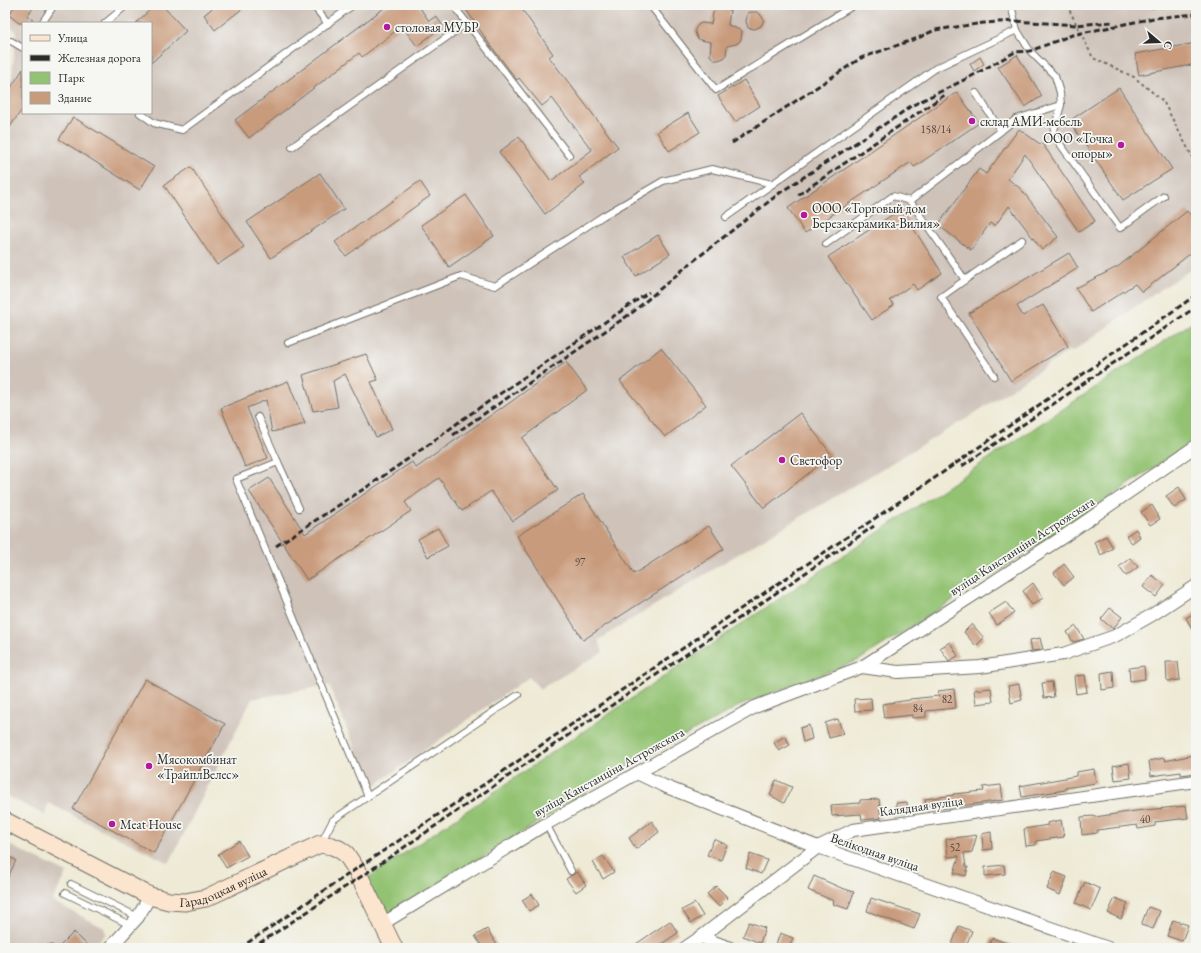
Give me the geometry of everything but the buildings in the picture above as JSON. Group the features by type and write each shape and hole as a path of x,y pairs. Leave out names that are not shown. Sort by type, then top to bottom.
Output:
{"street":[{"name":"вуліца Канстанціна Астрожскага","path":"382,924 546,824 755,707 862,667 1066,535 1196,446"},
{"name":"вуліца Канстанціна Астрожскага","path":"862,667 898,672 980,667 1063,654 1115,636 1152,615 1196,586"},
{"name":"Велікодная вуліца","path":"637,773 664,786 818,847 1108,948"},
{"name":"Калядная вуліца","path":"685,948 818,847 852,830 1196,781"},
{"name":"Гарадоцкая вуліца","path":"5,821 150,896 169,902 185,902 206,898 320,844"},
{"path":"320,844 332,846 346,854 356,869 394,948"},
{"path":"110,948 134,921 150,896"},
{"path":"701,937 730,948"}],"lane":[{"path":"43,22 54,5"},
{"path":"106,22 127,5"},
{"path":"313,5 328,24"},
{"path":"141,114 154,123 182,130 354,5"},
{"path":"453,5 568,155"},
{"path":"650,5 716,90 854,5"},
{"path":"1011,5 1017,30 1030,51 1055,76 1060,93 1061,105 1053,134 1120,228 1164,196"},
{"path":"292,147 467,23"},
{"path":"726,217 936,68 1017,30"},
{"path":"5,41 11,40 22,47"},
{"path":"976,93 1001,130"},
{"path":"910,201 1016,119 1061,105"},
{"path":"288,343 461,276 495,286 603,216 663,181 712,169 772,184"},
{"path":"826,244 893,196 910,201 965,280"},
{"path":"994,376 941,297 1022,240"},
{"path":"258,417 299,508"},
{"path":"278,462 236,479 368,797"},
{"path":"320,844 333,820 518,695"},
{"path":"546,824 571,871"},
{"path":"71,884 134,921"},
{"path":"65,893 134,921"}],"path":[{"path":"1067,5 1093,58 1134,77 1164,101 1196,164"}],"shaded area":[{"path":"5,5 1196,5 1196,266 1139,304 1072,352 1070,350 969,417 730,559 598,640 603,652 540,689 529,677 371,788 329,685 252,699 169,863 48,803 45,815 5,795 5,89 12,77 16,31 5,22"},
{"path":"5,843 67,873 52,901 104,928 106,934 91,948 5,948"}],"green space":[{"path":"1196,320 1196,439 1039,545 859,660 739,706 613,775 452,877 379,919 362,882 725,635"}],"railway":[{"path":"1123,5 1144,7 1196,6"},
{"path":"453,435 633,312 687,266 781,192 911,106 970,77 1015,52 1030,51 1072,35 1154,18 1196,14"},
{"path":"732,143 861,58 918,38 935,30 984,23 1015,21 1077,25 1113,22"},
{"path":"798,195 946,94"},
{"path":"276,546 376,481 463,419 649,292"},
{"path":"240,948 486,783 942,473 1196,295"},
{"path":"962,466 1196,307"},
{"path":"252,948 365,874 874,526"}],"place":[{"name":"столовая МУБР","path":"387,27"},
{"name":"склад АМИ-мебель","path":"972,121"},
{"name":"ООО «Точка опоры»","path":"1121,145"},
{"name":"ООО «Торговый дом Березакерамика-Вилия»","path":"804,215"},
{"name":"Светофор","path":"782,460"},
{"name":"Мясокомбинат «ТрайплВелес»","path":"149,766"},
{"name":"Meat House","path":"112,824"}]}
